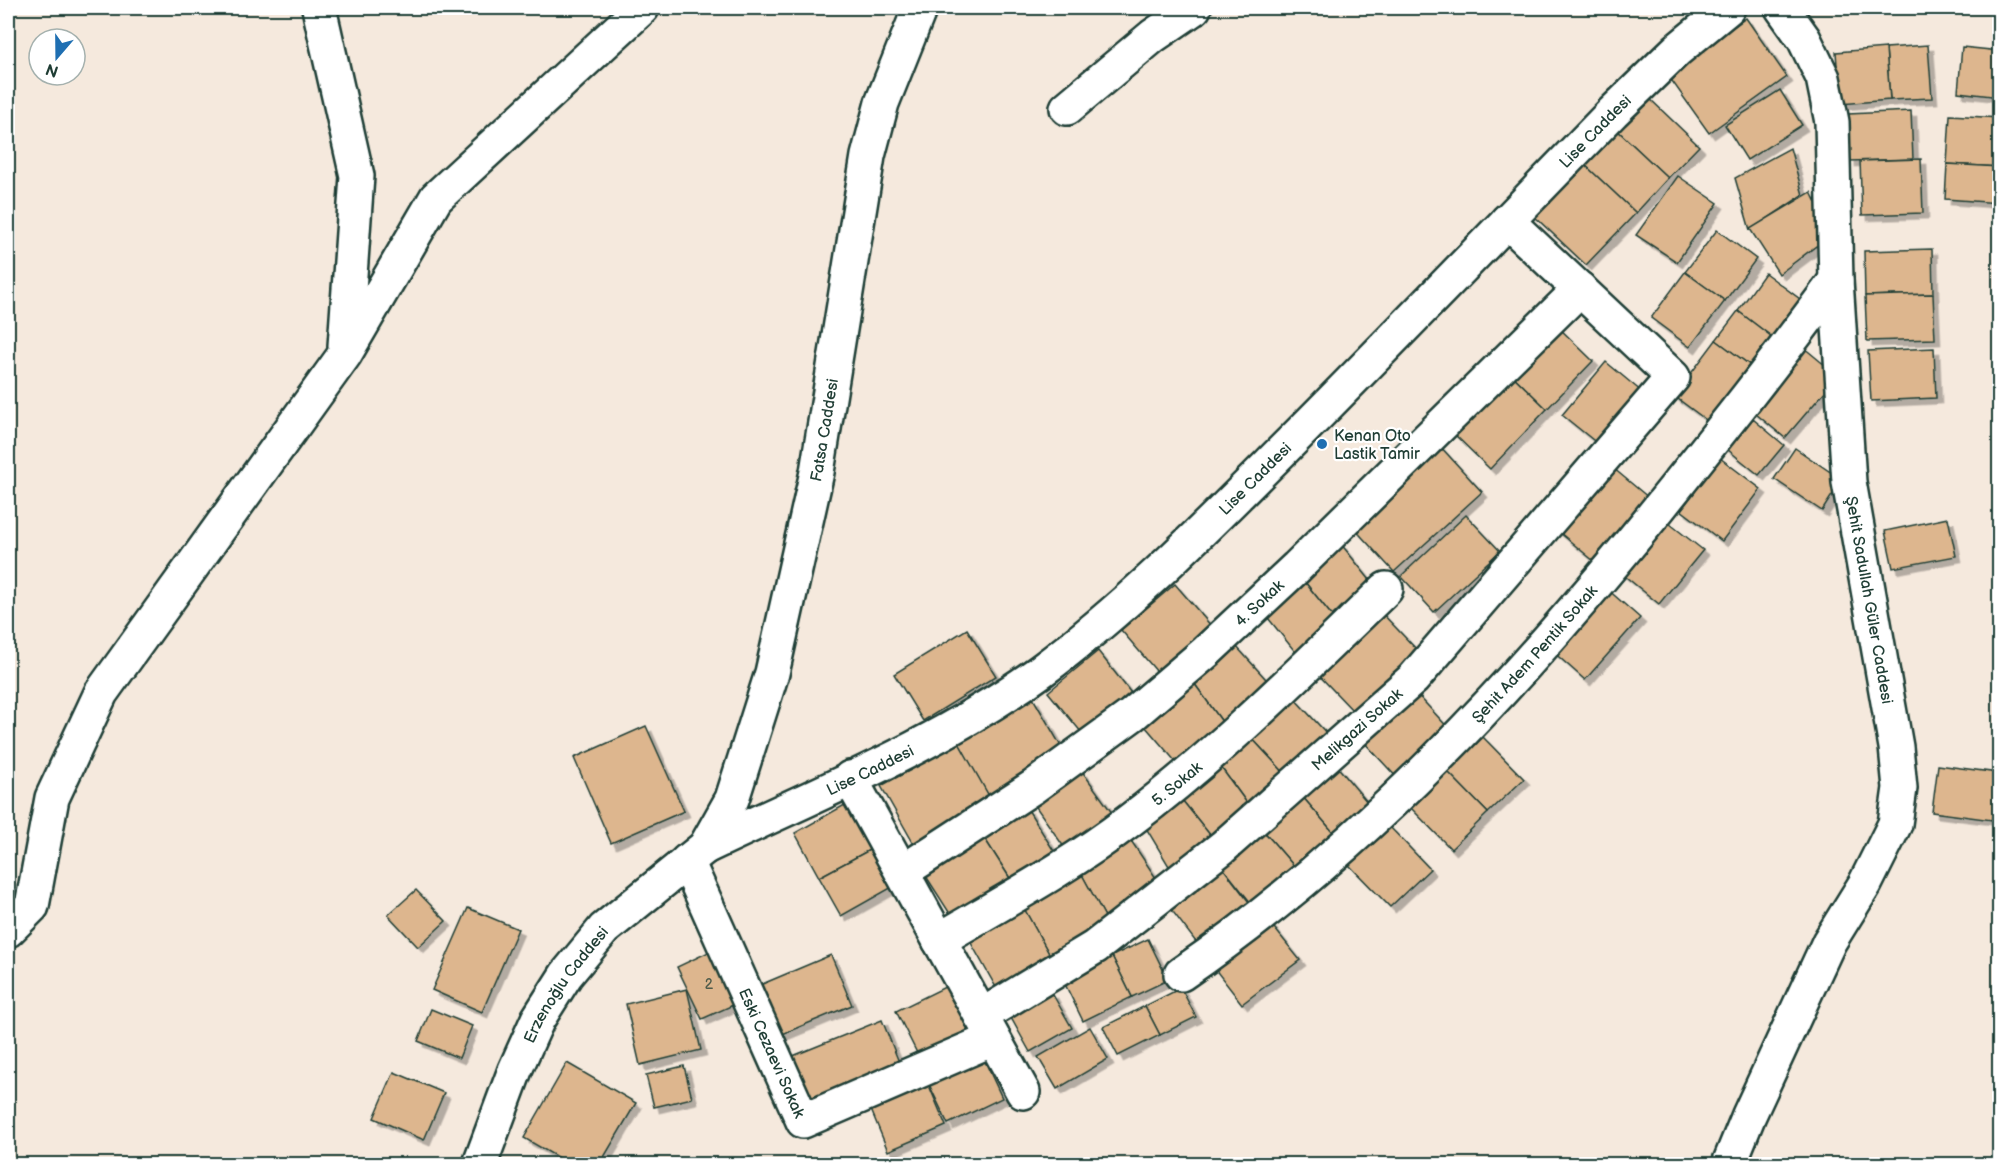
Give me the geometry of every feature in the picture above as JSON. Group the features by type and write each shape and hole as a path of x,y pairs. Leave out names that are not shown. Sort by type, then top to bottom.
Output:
{"street":[{"path":"319,8 357,176 345,354"},
{"path":"8,930 32,906 52,798 101,693 345,354 436,198 642,8"},
{"name":"Fatsa Caddesi","path":"696,854 732,799 772,673 817,472 868,156 882,104 920,8"},
{"path":"1067,108 1152,36 1194,8"},
{"name":"Lise Caddesi","path":"696,854 984,709 1041,670 1116,609 1202,531 1621,104 1677,50 1728,8"},
{"name":"Şehit Sadullah Güler Caddesi","path":"1729,1164 1829,942 1865,884 1895,824 1899,797 1896,747 1849,482 1836,280 1832,122 1823,78 1804,39 1782,8"},
{"path":"1507,221 1580,290"},
{"name":"Şehit Adem Pentik Sokak","path":"1181,974 1275,902 1384,812 1472,726 1580,605 1768,371 1836,280"},
{"name":"Melikgazi Sokak","path":"987,1028 1223,847 1413,679 1673,377 1580,290"},
{"name":"4. Sokak","path":"902,872 1034,787 1132,715 1165,687 1297,567 1580,290"},
{"name":"5. Sokak","path":"939,940 1068,864 1129,821 1226,741 1386,589"},
{"path":"850,778 1023,1092"},
{"name":"Eski Cezaevi Sokak","path":"696,854 803,1121 987,1028"},
{"name":"Erzenoğlu Caddesi","path":"480,1164 514,1070 538,1019 566,975 604,930 696,854"}],"building":[{"path":"1746,18 1787,77 1709,133 1667,74"},
{"path":"1928,45 1932,98 1890,100 1886,48"},
{"path":"1962,47 2000,51 2000,97 1958,92"},
{"path":"1886,48 1890,100 1840,104 1836,52"},
{"path":"1780,90 1802,125 1747,160 1725,125"},
{"path":"1648,97 1699,146 1668,178 1617,130"},
{"path":"1911,111 1913,159 1850,161 1848,114"},
{"path":"1950,115 2000,118 2000,167 1947,164"},
{"path":"1617,130 1668,178 1636,213 1584,164"},
{"path":"1790,148 1803,195 1750,230 1735,178"},
{"path":"1921,159 1923,213 1862,215 1860,161"},
{"path":"1584,164 1636,213 1586,265 1534,216"},
{"path":"1947,164 2000,167 2000,203 1945,199"},
{"path":"1678,176 1718,203 1677,262 1636,235"},
{"path":"1811,192 1821,213 1820,243 1779,274 1750,229"},
{"path":"1717,230 1756,259 1725,301 1685,272"},
{"path":"1932,249 1933,294 1865,296 1864,251"},
{"path":"1685,272 1725,301 1690,347 1651,318"},
{"path":"1765,273 1804,302 1776,340 1738,311"},
{"path":"1933,294 1935,339 1867,341 1865,296"},
{"path":"1738,311 1776,340 1755,369 1716,340"},
{"path":"1554,323 1593,361 1547,409 1508,371"},
{"path":"1716,340 1755,369 1713,425 1674,396"},
{"path":"1803,347 1838,376 1785,438 1750,409"},
{"path":"1934,348 1936,398 1871,401 1868,351"},
{"path":"1606,362 1642,392 1598,444 1562,415"},
{"path":"1508,371 1547,409 1490,469 1451,431"},
{"path":"1747,414 1784,445 1759,475 1722,445"},
{"path":"1439,445 1482,492 1394,572 1351,525"},
{"path":"1795,448 1842,480 1822,511 1774,479"},
{"path":"1720,458 1761,489 1722,541 1681,510"},
{"path":"1607,463 1649,498 1595,562 1553,527"},
{"path":"1466,515 1500,551 1434,612 1401,576"},
{"path":"1948,518 1956,556 1893,568 1885,531"},
{"path":"1665,520 1703,550 1659,604 1621,573"},
{"path":"1341,544 1378,590 1337,622 1300,576"},
{"path":"1300,576 1337,622 1297,654 1260,608"},
{"path":"1175,584 1212,627 1158,673 1121,630"},
{"path":"1606,588 1640,618 1585,680 1551,650"},
{"path":"1378,609 1419,652 1354,712 1313,669"},
{"path":"967,629 996,676 923,721 894,674"},
{"path":"1236,646 1274,688 1228,730 1194,683"},
{"path":"1098,651 1131,693 1082,733 1048,692"},
{"path":"1194,683 1228,730 1182,769 1145,726"},
{"path":"1415,692 1452,732 1400,781 1363,741"},
{"path":"1291,695 1331,738 1288,777 1248,734"},
{"path":"1033,698 1065,753 992,804 959,743"},
{"path":"646,726 684,811 611,843 574,758"},
{"path":"1248,734 1288,777 1252,810 1217,762"},
{"path":"1483,737 1524,779 1488,813 1447,771"},
{"path":"959,743 993,803 915,846 881,786"},
{"path":"1217,762 1252,810 1215,841 1178,795"},
{"path":"1336,765 1373,809 1339,839 1301,795"},
{"path":"1938,765 1998,773 1992,820 1932,812"},
{"path":"1082,771 1115,817 1066,850 1034,804"},
{"path":"1447,771 1488,813 1451,849 1410,807"},
{"path":"1178,795 1215,841 1173,873 1143,823"},
{"path":"1301,795 1339,839 1299,872 1261,828"},
{"path":"850,802 875,847 819,877 795,833"},
{"path":"1027,808 1057,856 1013,883 983,836"},
{"path":"1390,827 1430,869 1390,907 1349,865"},
{"path":"1261,828 1299,872 1255,908 1220,864"},
{"path":"983,836 1013,883 954,920 924,873"},
{"path":"1130,839 1162,887 1110,926 1080,871"},
{"path":"875,847 896,885 841,916 819,877"},
{"path":"1220,864 1255,910 1202,950 1167,904"},
{"path":"1080,871 1110,926 1052,959 1021,903"},
{"path":"416,890 446,921 418,947 388,915"},
{"path":"1021,903 1052,959 997,989 966,934"},
{"path":"468,908 518,929 482,1012 432,990"},
{"path":"1271,924 1300,960 1242,1004 1214,968"},
{"path":"1148,939 1168,980 1132,997 1112,956"},
{"path":"715,949 740,1002 702,1019 677,967"},
{"path":"831,955 852,1005 780,1035 760,985"},
{"path":"1112,956 1132,997 1083,1021 1063,980"},
{"path":"949,985 975,1037 922,1063 896,1011"},
{"path":"1181,988 1196,1017 1160,1035 1145,1006"},
{"path":"687,989 701,1050 640,1065 626,1004"},
{"path":"1052,993 1072,1028 1030,1052 1010,1016"},
{"path":"1145,1006 1160,1035 1118,1056 1103,1027"},
{"path":"431,1009 472,1026 459,1058 418,1041"},
{"path":"882,1020 903,1072 810,1110 788,1058"},
{"path":"1090,1027 1108,1059 1057,1089 1038,1057"},
{"path":"981,1053 1002,1098 948,1124 926,1078"},
{"path":"567,1063 636,1103 600,1164 569,1164 524,1138"},
{"path":"684,1066 692,1098 654,1107 646,1075"},
{"path":"394,1072 444,1093 424,1140 374,1118"},
{"path":"925,1076 946,1126 888,1151 867,1100"}],"place":[{"name":"Kenan Oto Lastik Tamir","path":"1322,444"}]}
